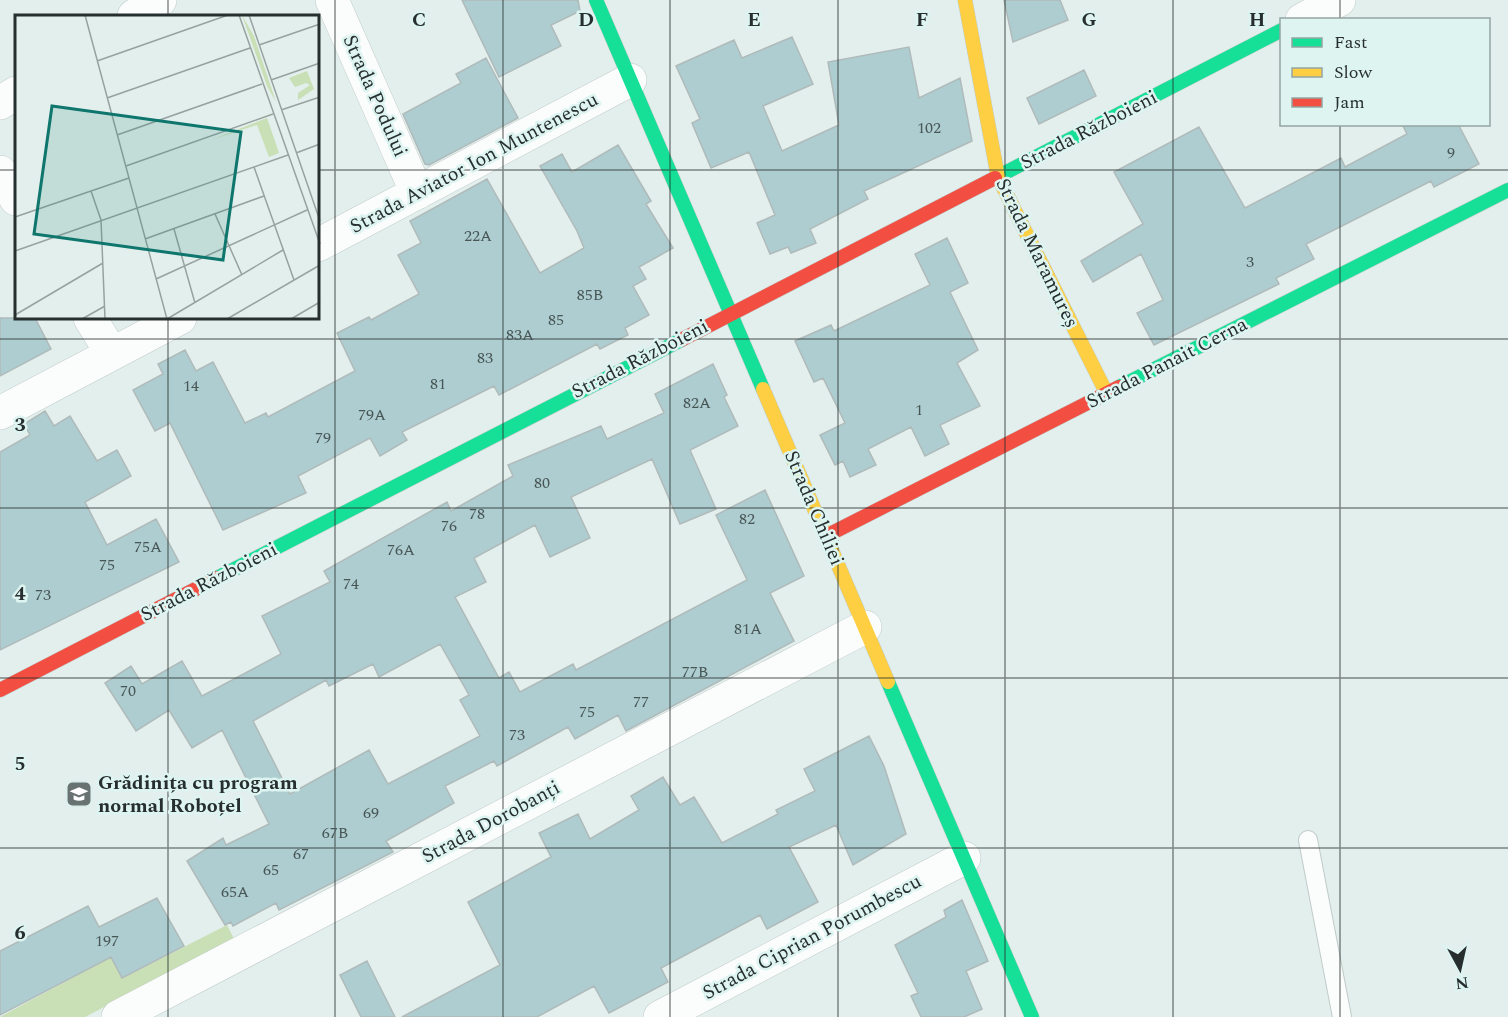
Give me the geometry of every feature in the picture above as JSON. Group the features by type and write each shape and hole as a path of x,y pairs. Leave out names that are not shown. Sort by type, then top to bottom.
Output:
{"street":[{"path":"136,15 160,0"},
{"name":"Strada Podului","path":"332,0 417,193"},
{"name":"Strada Chiliei","path":"596,0 1032,1017"},
{"name":"Strada Maramureș","path":"965,0 998,177 1107,393"},
{"path":"1306,18 1339,0"},
{"name":"Strada Războieni","path":"0,690 1280,31"},
{"name":"Strada Aviator Ion Muntenescu","path":"320,244 630,80"},
{"path":"0,103 15,94"},
{"path":"0,172 15,197"},
{"name":"Strada Panait Cerna","path":"826,536 1508,190"},
{"path":"91,320 112,354"},
{"path":"0,413 176,320"},
{"name":"Strada Dorobanți","path":"118,1017 865,627"},
{"name":"Strada Ciprian Porumbescu","path":"660,1017 963,858"}],"lane":[{"path":"1308,840 1342,1017"}],"green space":[{"path":"227,925 234,939 85,1017 0,1017 111,957 123,978"}],"building":[{"path":"462,0 578,0 580,11 551,25 561,46 499,77"},
{"path":"1004,0 1060,0 1068,20 1013,42"},
{"path":"792,37 813,84 763,106 782,151 839,125 828,62 909,47 919,98 960,78 972,141 864,191 868,199 810,229 816,243 791,253 788,247 770,254 757,223 775,215 749,152 711,168 692,123 700,119 676,66 734,40 742,58"},
{"path":"486,58 518,118 429,165 425,164 403,114 461,83 456,74"},
{"path":"1084,70 1096,96 1039,124 1027,98"},
{"path":"1403,126 1459,126 1479,164 1434,187 1431,181 1306,244 1314,259 1276,278 1279,284 1154,345 1137,313 1163,300 1141,254 1093,282 1081,261 1143,224 1114,172 1199,127 1245,208 1341,158 1345,167 1407,134"},
{"path":"618,145 651,201 646,204 673,248 639,267 646,279 633,286 649,315 625,328 628,335 600,349 597,344 499,395 494,386 402,432 407,440 380,456 370,438 298,476 306,493 223,530 170,423 155,431 133,390 163,374 158,364 185,350 196,371 213,362 245,423 266,413 268,417 355,371 337,333 369,317 371,320 419,294 398,255 421,243 410,221 487,179 540,273 584,248 577,231 540,166 562,154 572,172"},
{"path":"947,238 968,283 950,292 978,350 957,363 980,406 940,425 949,444 925,456 911,427 868,449 876,465 850,477 843,461 835,465 820,435 845,423 823,378 814,382 795,341 831,325 834,331 930,285 915,254"},
{"path":"0,318 36,320 51,349 0,376"},
{"path":"713,364 727,395 724,397 738,426 690,450 716,509 680,524 652,459 571,497 590,538 550,557 535,525 474,558 486,582 455,597 499,678 509,672 520,692 573,664 576,670 747,580 716,515 765,490 804,576 770,593 794,641 626,731 618,715 575,739 568,727 497,766 494,761 445,786 454,803 386,841 393,852 279,910 276,903 233,926 231,922 225,925 187,861 223,838 226,845 269,824 222,730 192,748 169,710 136,731 105,683 131,666 142,684 182,661 202,696 281,654 262,616 330,582 324,571 447,502 451,511 513,476 508,465 601,426 607,439 664,413 655,394","holes":["440,644 469,695 460,700 480,736 388,784 369,750 290,794 253,721 326,680 329,686 373,664 379,677"]},
{"path":"45,411 54,426 70,416 97,461 117,450 131,476 85,502 107,545 156,519 179,562 0,650 0,452 30,435 24,424"},
{"path":"869,736 884,766 906,834 853,865 836,825 789,847 818,902 767,929 760,915 661,968 668,982 609,1013 594,986 537,1017 402,1017 500,965 468,902 551,857 539,833 578,814 590,839 639,810 631,796 663,777 680,805 694,797 722,843 778,814 776,810 815,791 804,769"},
{"path":"157,898 184,946 122,978 111,957 0,1015 0,951 88,906 99,927"},
{"path":"962,900 988,961 966,971 982,1009 964,1017 921,1017 911,996 918,993 895,945 946,917 944,910"},
{"path":"367,961 395,1017 361,1017 340,975"}],"traffic: fast":[{"path":"596,0 763,389"},
{"path":"995,178 1280,31"},
{"path":"1119,387 1508,190"},
{"path":"217,578 681,340"},
{"path":"888,682 1032,1017"}],"traffic: slow":[{"path":"965,0 998,177 1107,394"},
{"path":"763,389 888,682"}],"traffic: jam":[{"path":"681,340 995,178"},
{"path":"826,536 1119,387"},
{"path":"0,690 217,578"}],"place":[{"name":"Grădinița cu program normal Roboțel","path":"79,794"}]}
